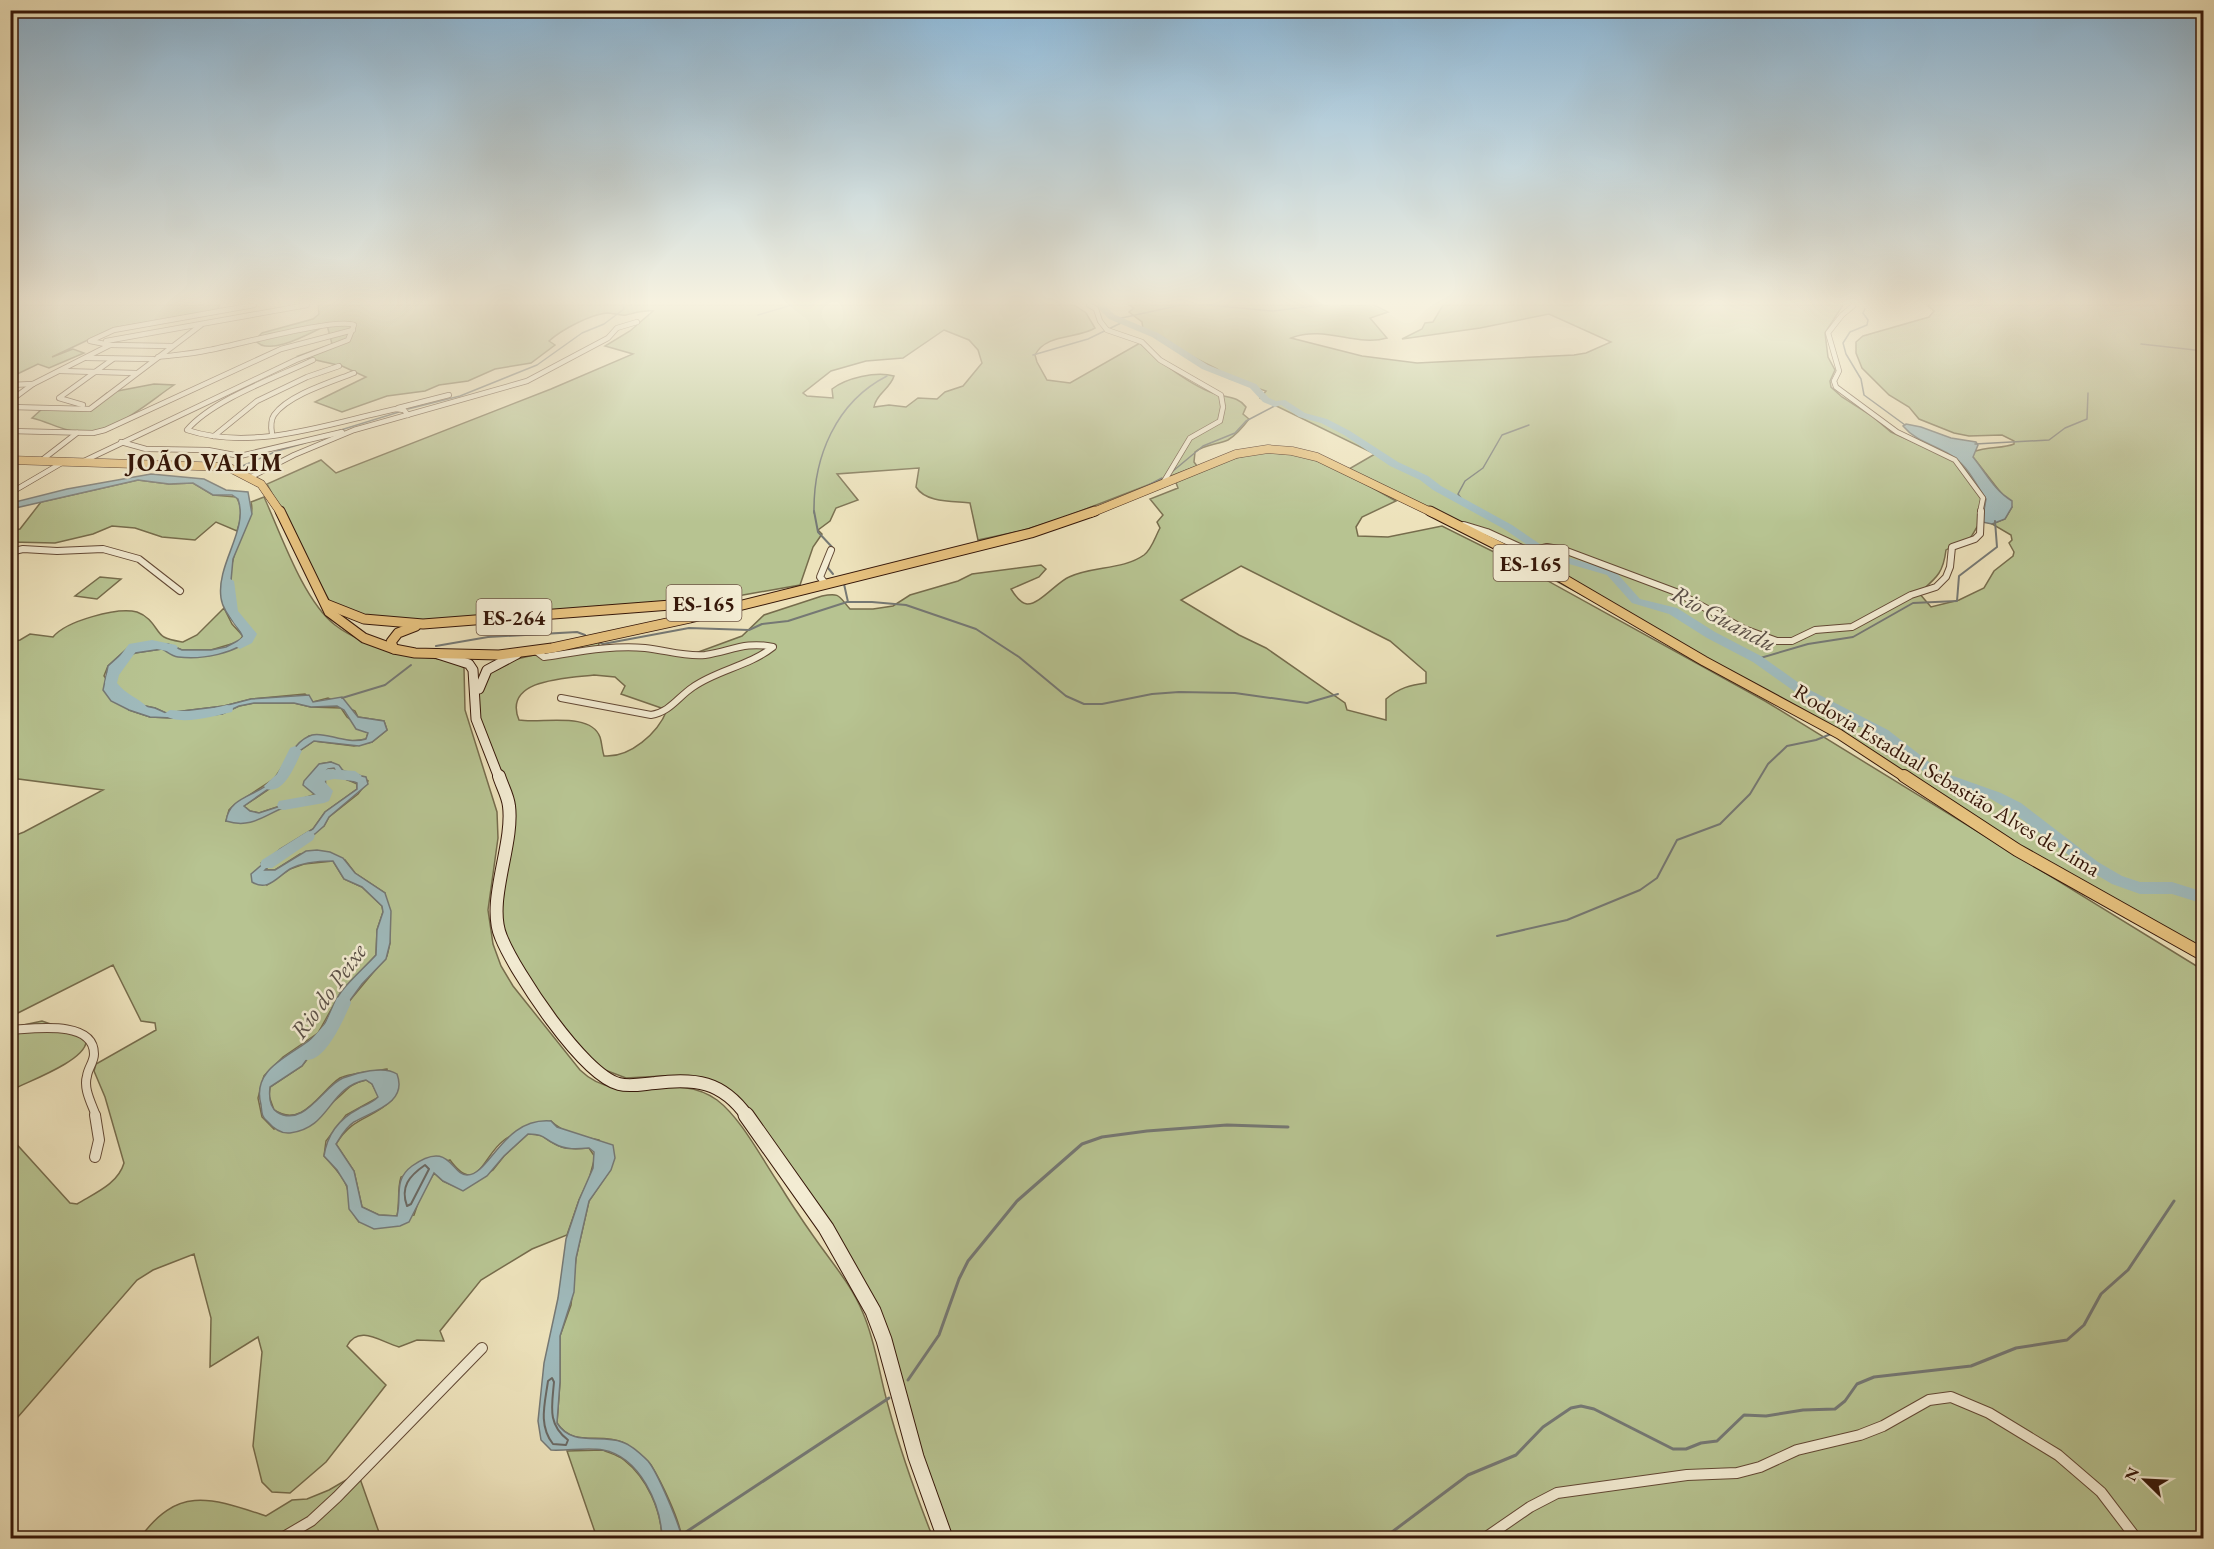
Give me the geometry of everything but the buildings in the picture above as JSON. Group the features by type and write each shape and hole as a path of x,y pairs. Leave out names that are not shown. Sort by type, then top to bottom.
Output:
{"main road":[{"name":"Rodovia Estadual Sebastião Alves de Lima","path":"10,460 210,465 228,467 251,477 261,484 278,507 329,612 364,638 394,649 437,654 536,651 690,618 1042,530 1077,519 1236,454 1268,449 1292,451 1317,457 1360,476 1562,578 1704,661 1839,734 2017,850 2204,955"},
{"name":"Rodovia Estadual Sebastião Alves de Lima","path":"323,603 364,619 423,624 727,602 801,589"},
{"path":"606,610 638,613 639,621 624,631"},
{"path":"394,649 391,642 392,637 410,627 423,624"},
{"path":"476,719 480,677 496,662 522,652"},
{"path":"437,654 469,664 473,670 476,719 509,805 509,822 497,908 500,933 511,961 556,1026 602,1077 619,1084 677,1080 703,1082 727,1094 744,1112 826,1228 873,1311 884,1340 916,1457 945,1539"}],"street":[{"path":"10,401 46,377"},
{"path":"87,408 84,405 63,401 59,398 88,377"},
{"path":"10,407 87,408 130,377"},
{"path":"10,431 93,433 116,426 220,377"},
{"path":"84,461 259,377"},
{"path":"279,377 228,400 196,419 188,430 213,436 243,438 396,409 449,395"},
{"path":"213,436 257,401 306,377"},
{"path":"272,434 273,417 287,405 345,377"},
{"path":"121,442 146,448 208,450 240,456 354,430 534,377"},
{"path":"1163,483 1186,442 1210,430 1220,420 1223,412 1221,395 1190,377"},
{"path":"1458,526 1475,528 1524,549 1564,550 1647,579 1744,629 1777,641 1799,639 1815,630 1852,627 1911,595 1936,587 1946,577 1950,567 1952,547 1975,539 1980,534 1979,520 1983,498 1955,460 1897,432 1853,402 1836,387 1834,381 1836,377"},
{"path":"10,385 33,384"},
{"path":"396,409 404,410 408,415"},
{"path":"251,477 294,455 354,430"},
{"path":"42,460 77,433"},
{"path":"12,492 65,460"},
{"path":"10,552 23,549 57,551 103,549 139,559 180,591"},
{"path":"825,583 820,577 831,550"},
{"path":"536,651 544,657 606,648 646,648 679,654 704,655 756,643 773,647 763,655 694,686 663,713 651,715 561,698"},
{"path":"10,1030 71,1029 89,1037 94,1045 94,1057 86,1073 86,1084 98,1123 100,1145 95,1157"},
{"path":"282,1539 312,1521 482,1348"},
{"path":"1485,1539 1530,1507 1557,1493 1687,1475 1737,1473 1760,1467 1797,1450 1860,1435 1883,1426 1929,1400 1951,1397 1989,1413 2058,1455 2101,1492 2136,1539"}],"green space":[{"path":"365,377 476,377 468,381 439,385 425,391 387,396 342,412 315,402"},
{"path":"578,377 823,377 803,393 807,396 833,398 832,389 858,377 893,377 877,398 874,407 889,405 906,407 918,398 937,399 945,392 963,386 970,377 1045,377 1047,380 1070,383 1080,377 1183,377 1207,391 1239,401 1246,407 1243,414 1249,419 1228,440 1203,447 1195,452 1194,462 1197,466 1060,519 1021,531 978,540 970,503 933,499 920,492 916,487 919,468 837,474 858,500 836,508 830,521 818,530 822,534 813,547 800,585 743,595 659,604 415,622 367,617 330,602 267,484 321,460 336,473"},
{"path":"1832,377 1831,387 1891,432 1943,455 1958,459 1986,499 1982,522 1968,540 1946,550 1938,575 1919,593 1931,607 1959,600 1984,588 1994,571 2013,556 2014,552 2009,543 2012,540 2011,535 1992,524 2005,519 2012,507 1973,457 1973,452 2009,446 2014,444 2014,441 2002,435 1969,436 1954,433 1919,419 1909,407 1889,395 1871,377 2203,377 2203,960 1771,697 1349,469 1375,454 1260,398 1266,391 1228,378"},
{"path":"154,384 174,385 125,419 97,430 83,432 68,430 32,418 42,409 87,409 107,393"},
{"path":"1261,452 1302,455 1337,468 1396,501 1362,517 1356,527 1358,536 1388,537 1442,526 1510,560 1765,701 2203,970 2203,1538 944,1538 887,1344 778,1160 717,1089 663,1076 626,1078 597,1067 516,969 500,930 511,822 477,718 479,683 482,674 517,659 600,639 598,648 635,648 675,655 693,654 742,636 764,615 822,596 836,595 850,609 873,609 893,606 910,595 958,581 972,574 1041,565 1046,569 1039,577 1011,589 1022,602 1032,603 1069,577 1087,571 1117,566 1144,555 1153,543 1160,528 1157,522 1163,515 1150,499 1178,488 1175,480 1215,463","holes":["1241,566 1390,641 1426,672 1426,683 1405,688 1386,699 1386,720 1347,710 1345,703 1266,648 1239,635 1181,600","594,675 615,677 625,686 621,694 667,710 650,735 633,748 614,756 604,756 600,737 595,729 586,724 564,720 519,720 516,706 520,696 528,689 554,680"]},
{"path":"138,480 169,484 193,483 213,495 236,497 241,514 237,531 216,522 195,540 162,537 135,528 112,526 93,534 55,543 11,542 11,531 20,529 41,502"},
{"path":"264,497 303,583 323,614 335,625 373,645 405,655 449,661 464,668 465,710 497,812 498,838 488,910 493,944 501,966 513,986 580,1070 596,1081 613,1087 630,1089 683,1087 700,1091 717,1100 743,1128 858,1302 871,1336 903,1456 933,1538 682,1538 665,1491 651,1465 645,1459 633,1449 614,1439 579,1437 563,1431 557,1423 560,1336 571,1305 576,1258 589,1201 611,1169 599,1140 567,1131 551,1121 513,1134 496,1148 479,1170 473,1174 467,1175 450,1160 401,1177 397,1216 379,1215 362,1207 354,1171 336,1144 349,1128 392,1100 387,1069 344,1076 310,1106 294,1115 284,1115 274,1110 269,1096 270,1087 302,1066 341,1011 387,956 390,943 385,893 355,873 345,860 300,854 275,870 265,870 282,853 324,826 329,817 358,794 368,781 359,775 344,771 331,762 320,764 315,769 316,794 259,813 250,811 244,806 284,779 283,772 298,752 314,741 354,746 372,742 387,730 384,721 358,717 355,711 328,698 313,702 305,694 251,699 224,706 166,713 131,703 114,687 113,679 124,658 135,653 162,649 208,656 234,648 252,638 253,635 231,611 228,603 229,581 237,546 251,513 251,502"},
{"path":"100,577 121,579 97,599 75,596"},
{"path":"224,608 232,624 243,636 238,642 211,650 182,650 168,644 130,646 108,666 104,676 129,710 150,717 172,718 222,714 239,706 254,703 294,703 311,707 341,708 347,717 368,733 366,739 352,741 309,736 292,752 274,779 229,810 226,821 315,800 325,772 334,768 341,777 357,784 357,789 325,812 313,829 261,863 267,885 290,869 304,864 333,861 344,879 362,887 382,906 383,912 377,930 376,955 341,992 318,1033 283,1057 264,1076 258,1098 262,1117 274,1129 331,1103 354,1084 366,1080 372,1084 379,1097 346,1115 326,1141 324,1156 345,1183 351,1208 359,1222 414,1215 420,1197 434,1173 443,1181 463,1190 493,1170 504,1156 528,1134 541,1136 563,1147 589,1148 595,1157 567,1235 532,1249 481,1280 440,1331 444,1341 417,1340 399,1347 371,1336 358,1336 352,1340 347,1346 386,1385 326,1462 290,1493 272,1492 262,1482 253,1446 262,1352 258,1337 210,1367 211,1318 194,1254 153,1270 137,1280 11,1425 11,1138 70,1203 77,1204 105,1187 117,1177 124,1163 105,1097 94,1071 96,1064 156,1030 155,1023 141,1021 113,965 12,1016 14,1027 42,1021 71,1031 86,1042 77,1056 68,1062 16,1088 11,1125 11,837 103,790 11,778 11,642 30,634 53,637 80,621 105,613 128,611 143,615 164,637 183,642 197,635"},
{"path":"603,1450 624,1460 640,1476 656,1506 662,1538 597,1538 567,1451"},
{"path":"358,1473 381,1538 140,1538 154,1521 182,1503 197,1500 212,1501 266,1516 292,1500 307,1499 329,1490"}],"water":[{"path":"1906,424 1951,438 1976,442 1978,445 1973,457 1995,486 2012,501 2012,507 2005,519 1992,524 1982,522 1986,499 1968,472 1960,462 1909,432 1903,426"},
{"path":"151,474 204,479 226,490 248,492 252,514 233,559 229,603 232,613 253,636 228,651 197,658 178,657 162,649 135,653 124,658 119,665 113,679 114,687 131,703 166,713 224,706 251,699 309,695 313,702 342,697 358,717 384,721 387,730 372,742 359,746 314,741 298,752 283,771 284,778 244,806 250,811 259,813 315,795 303,785 319,764 331,762 339,765 344,772 366,777 368,784 329,817 324,826 315,834 286,849 265,870 275,870 306,851 330,852 343,858 355,873 385,893 391,911 390,943 386,959 362,984 302,1066 270,1087 272,1107 287,1116 296,1115 305,1111 343,1078 378,1070 397,1074 398,1092 393,1099 379,1110 351,1124 336,1144 354,1171 362,1207 379,1215 397,1216 400,1183 406,1171 412,1166 434,1156 448,1160 462,1174 475,1173 509,1136 535,1122 551,1121 557,1127 613,1145 615,1158 611,1170 589,1201 576,1258 574,1292 560,1336 557,1423 570,1435 614,1440 633,1447 652,1467 673,1511 682,1538 662,1538 658,1511 653,1498 638,1472 628,1462 616,1454 603,1450 551,1450 541,1440 538,1421 544,1363 558,1298 566,1239 593,1168 594,1152 589,1148 563,1147 541,1136 528,1134 504,1156 487,1176 463,1191 443,1181 434,1173 409,1222 400,1226 374,1229 359,1222 349,1209 347,1186 324,1156 335,1128 351,1113 378,1097 372,1084 366,1080 354,1084 336,1099 314,1124 303,1130 290,1133 280,1131 263,1116 259,1091 262,1080 278,1062 319,1032 341,992 376,955 377,930 383,912 382,906 362,887 344,879 333,861 300,865 268,884 258,885 252,882 251,874 280,849 313,829 325,812 357,789 357,783 341,777 334,768 325,772 326,790 321,798 284,807 253,822 226,821 229,812 238,801 267,786 273,780 294,749 305,738 317,734 358,740 366,739 368,733 356,729 344,710 337,706 311,707 294,703 254,703 239,706 222,714 172,718 150,717 111,701 103,690 108,666 130,646 168,644 182,650 211,650 226,647 243,638 222,604 221,598 223,573 239,523 238,499 232,495 213,495 193,483 169,484 138,480 11,509 11,503 67,489"}],"waterway":[{"path":"408,409 460,396 506,377"},
{"path":"814,511 818,472 831,433 854,400 885,377"},
{"name":"Rio Guandu","path":"1231,377 1253,386 1266,400 1275,404 1282,402 1302,415 1324,421 1347,433 1394,464 1424,478 1437,488 1508,527 1549,555 1611,573 1636,601 1673,611 1711,635 1757,659 1802,691 1883,733 1937,775 1996,796 2016,807 2093,866 2117,880 2140,888 2172,888 2204,898"},
{"path":"1860,377 1864,395 1905,425"},
{"path":"1975,444 2049,440 2065,428 2087,419 2088,393"},
{"path":"1173,471 1203,446 1235,433 1246,421 1282,402"},
{"path":"331,433 399,412"},
{"path":"1463,501 1458,494 1465,481 1483,468 1502,435 1529,425"},
{"path":"240,467 277,451 305,443"},
{"path":"1143,488 1162,478"},
{"path":"814,511 818,532 832,547"},
{"path":"1757,659 1808,644 1853,637 1913,603 1957,601 1959,576 1997,547 1995,521"},
{"path":"829,562 828,568 833,574"},
{"name":"Rio do Peixe","path":"228,581 232,611 251,634 248,640 240,645"},
{"path":"844,584 848,602"},
{"path":"599,642 603,644 689,628 749,630 762,624 788,621 848,602"},
{"path":"848,602 906,605 976,629 1019,657 1066,696 1084,704 1102,704 1152,694 1179,692 1235,693 1307,703 1338,694"},
{"path":"436,646 488,637 577,632 585,635"},
{"name":"Rio do Peixe","path":"142,708 116,691 111,683 113,674 133,647 152,644 172,648"},
{"path":"342,698 385,685 411,665"},
{"name":"Rio do Peixe","path":"170,714 198,716 227,709"},
{"path":"1841,730 1867,724"},
{"path":"1497,936 1567,920 1640,890 1657,878 1677,840 1720,824 1750,794 1768,764 1787,746 1816,740 1831,734"},
{"name":"Rio do Peixe","path":"271,786 282,777 295,751"},
{"name":"Rio do Peixe","path":"284,805 324,797 326,791 315,782 323,775 355,776"},
{"name":"Rio do Peixe","path":"267,864 308,836"},
{"name":"Rio do Peixe","path":"309,1054 332,1028 343,1003"},
{"path":"908,1380 939,1335 959,1279 968,1261 1017,1201 1082,1144 1102,1137 1147,1131 1227,1125 1288,1127"},
{"path":"1384,1538 1468,1475 1516,1455 1543,1427 1571,1408 1581,1406 1594,1409 1673,1449 1686,1449 1701,1443 1717,1441 1744,1415 1766,1416 1803,1410 1835,1409 1845,1401 1857,1384 1874,1377 1971,1366 2016,1348 2067,1340 2084,1325 2101,1294 2128,1270 2174,1201"},
{"path":"677,1538 889,1398"}],"district":[{"name":"JOÃO VALIM","path":"205,462"}]}
